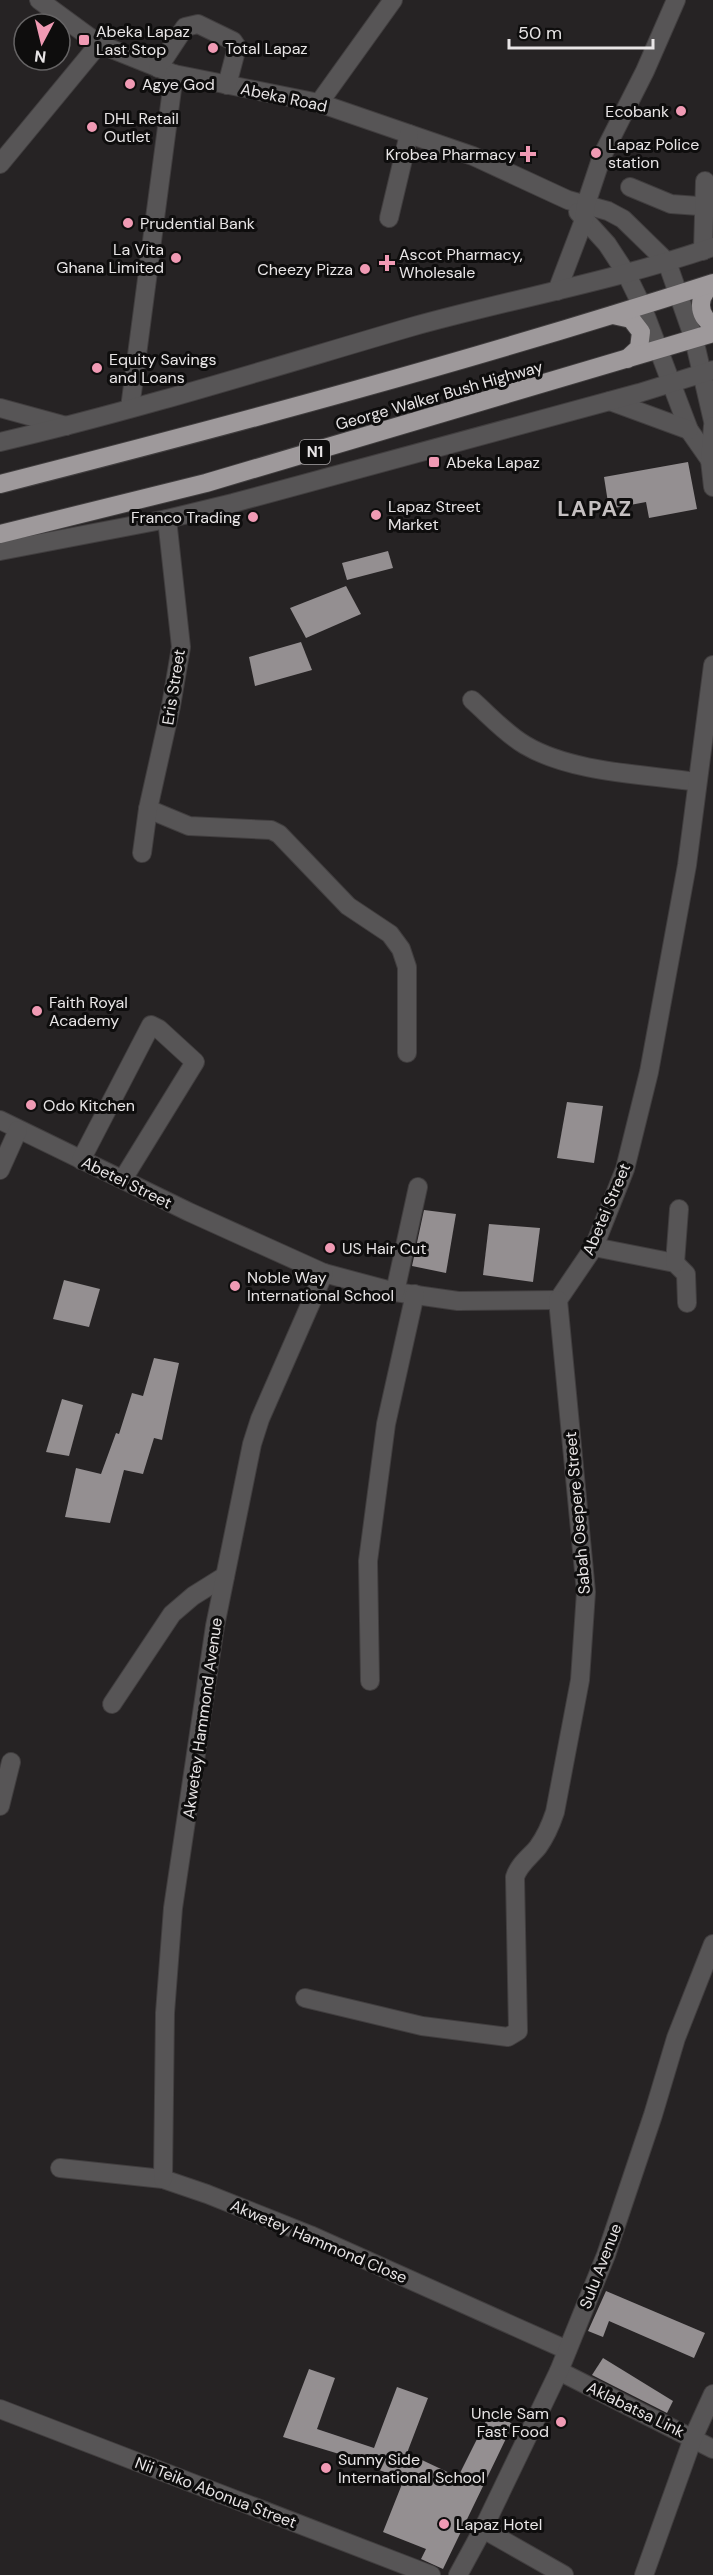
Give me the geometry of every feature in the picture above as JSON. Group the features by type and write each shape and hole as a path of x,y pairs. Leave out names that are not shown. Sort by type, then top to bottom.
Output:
{"highway":[{"name":"George Walker Bush Highway","path":"0,484 201,433 527,342 713,283"},
{"path":"713,283 702,295 700,303 704,318 713,325"},
{"path":"613,315 632,319 641,332 639,348 627,359"},
{"name":"George Walker Bush Highway","path":"0,534 206,483 713,333"}],"street":[{"path":"319,103 393,0"},
{"path":"557,291 580,208 602,156 645,72 676,0"},
{"name":"Abeka Road","path":"45,2 99,44 166,71 319,103 473,156 580,208 622,219 667,262 708,372"},
{"path":"130,408 166,71 185,27 198,24 234,41 237,47 227,85"},
{"path":"0,164 99,44"},
{"path":"389,218 409,134"},
{"path":"0,442 68,426 412,327 626,273 708,249 708,207 705,181"},
{"path":"630,187 670,204 708,207"},
{"name":"Abeka Road","path":"580,208 626,273 642,306 671,384"},
{"path":"0,551 167,519 610,401 708,372 713,421"},
{"path":"671,384 689,430 710,460"},
{"path":"610,401 689,430"},
{"path":"0,408 68,426"},
{"path":"713,426 710,460 713,487"},
{"name":"Eris Street","path":"142,853 148,809 171,706 181,647 167,519"},
{"name":"Abetei Street","path":"0,1120 324,1273 395,1292 482,1302 558,1300 594,1247 625,1169 649,1072 687,865 713,665"},
{"path":"472,700 523,744 542,754 591,767 698,782"},
{"path":"148,809 189,826 271,830 279,834 348,906 390,934 401,948 406,968 407,1053"},
{"path":"81,1160 151,1025 159,1029 195,1062 123,1179"},
{"path":"0,1170 18,1130"},
{"path":"395,1292 418,1187"},
{"path":"675,1263 679,1209"},
{"path":"594,1247 675,1263 686,1274 687,1304"},
{"name":"Akwetey Hammond Avenue","path":"163,2180 165,2013 173,1908 215,1626 257,1428 324,1273"},
{"path":"370,1681 368,1562 386,1424 416,1294"},
{"name":"Sabah Osepere Street","path":"305,1998 422,2026 508,2037 518,2031 515,1876 518,1868 538,1847 549,1830 555,1812 580,1680 586,1592 558,1300"},
{"path":"112,1704 172,1614 193,1596 225,1576"},
{"path":"0,1806 11,1762"},
{"name":"Sulu Avenue","path":"458,2575 483,2529 559,2371 606,2255 676,2038 713,1944"},
{"name":"Akwetey Hammond Close","path":"60,2168 163,2180 310,2235 567,2350"},
{"name":"Aklabatsa Link","path":"559,2371 713,2449"},
{"path":"644,2575 693,2438 713,2394"},
{"name":"Nii Teiko Abonua Street","path":"0,2409 431,2575"},
{"path":"483,2529 564,2575"}],"building":[{"path":"688,462 697,509 649,518 646,502 609,509 604,477"},
{"path":"388,551 393,568 347,580 342,563"},
{"path":"346,586 361,614 306,638 290,608"},
{"path":"301,642 312,670 255,686 249,657"},
{"path":"567,1102 603,1106 594,1163 557,1158"},
{"path":"424,1210 456,1214 446,1273 412,1266"},
{"path":"489,1224 540,1228 533,1282 483,1275"},
{"path":"64,1280 100,1289 89,1327 53,1319"},
{"path":"154,1358 179,1363 162,1440 154,1438 143,1474 124,1470 110,1523 65,1517 76,1468 101,1474 116,1433 119,1434 132,1393 143,1396"},
{"path":"62,1399 83,1405 69,1456 46,1452"},
{"path":"606,2291 705,2333 694,2358 609,2321 603,2337 588,2331"},
{"path":"603,2358 673,2401 667,2413 592,2375"},
{"path":"309,2369 335,2378 317,2429 374,2448 397,2387 428,2398 407,2453 458,2477 490,2413 513,2424 443,2569 421,2559 426,2549 383,2532 404,2479 368,2466 369,2463 283,2437"}],"place":[{"name":"Abeka Lapaz Last Stop","path":"84,40"},
{"name":"Total Lapaz","path":"213,48"},
{"name":"Agye God","path":"130,84"},
{"name":"Ecobank","path":"681,111"},
{"name":"DHL Retail Outlet","path":"92,127"},
{"name":"Lapaz Police station","path":"596,153"},
{"name":"Krobea Pharmacy","path":"528,154"},
{"name":"Prudential Bank","path":"128,223"},
{"name":"La Vita Ghana Limited","path":"176,258"},
{"name":"Ascot Pharmacy, Wholesale","path":"387,263"},
{"name":"Cheezy Pizza","path":"365,269"},
{"name":"Equity Savings and Loans","path":"97,368"},
{"name":"Abeka Lapaz","path":"434,462"},
{"name":"Lapaz Street Market","path":"376,515"},
{"name":"Franco Trading","path":"253,517"},
{"name":"Faith Royal Academy","path":"37,1011"},
{"name":"Odo Kitchen","path":"31,1105"},
{"name":"US Hair Cut","path":"330,1248"},
{"name":"Noble Way International School","path":"235,1286"},
{"name":"Uncle Sam Fast Food","path":"561,2422"},
{"name":"Sunny Side International School","path":"326,2468"},
{"name":"Lapaz Hotel","path":"444,2524"}],"district":[{"name":"LAPAZ","path":"595,508"}]}
